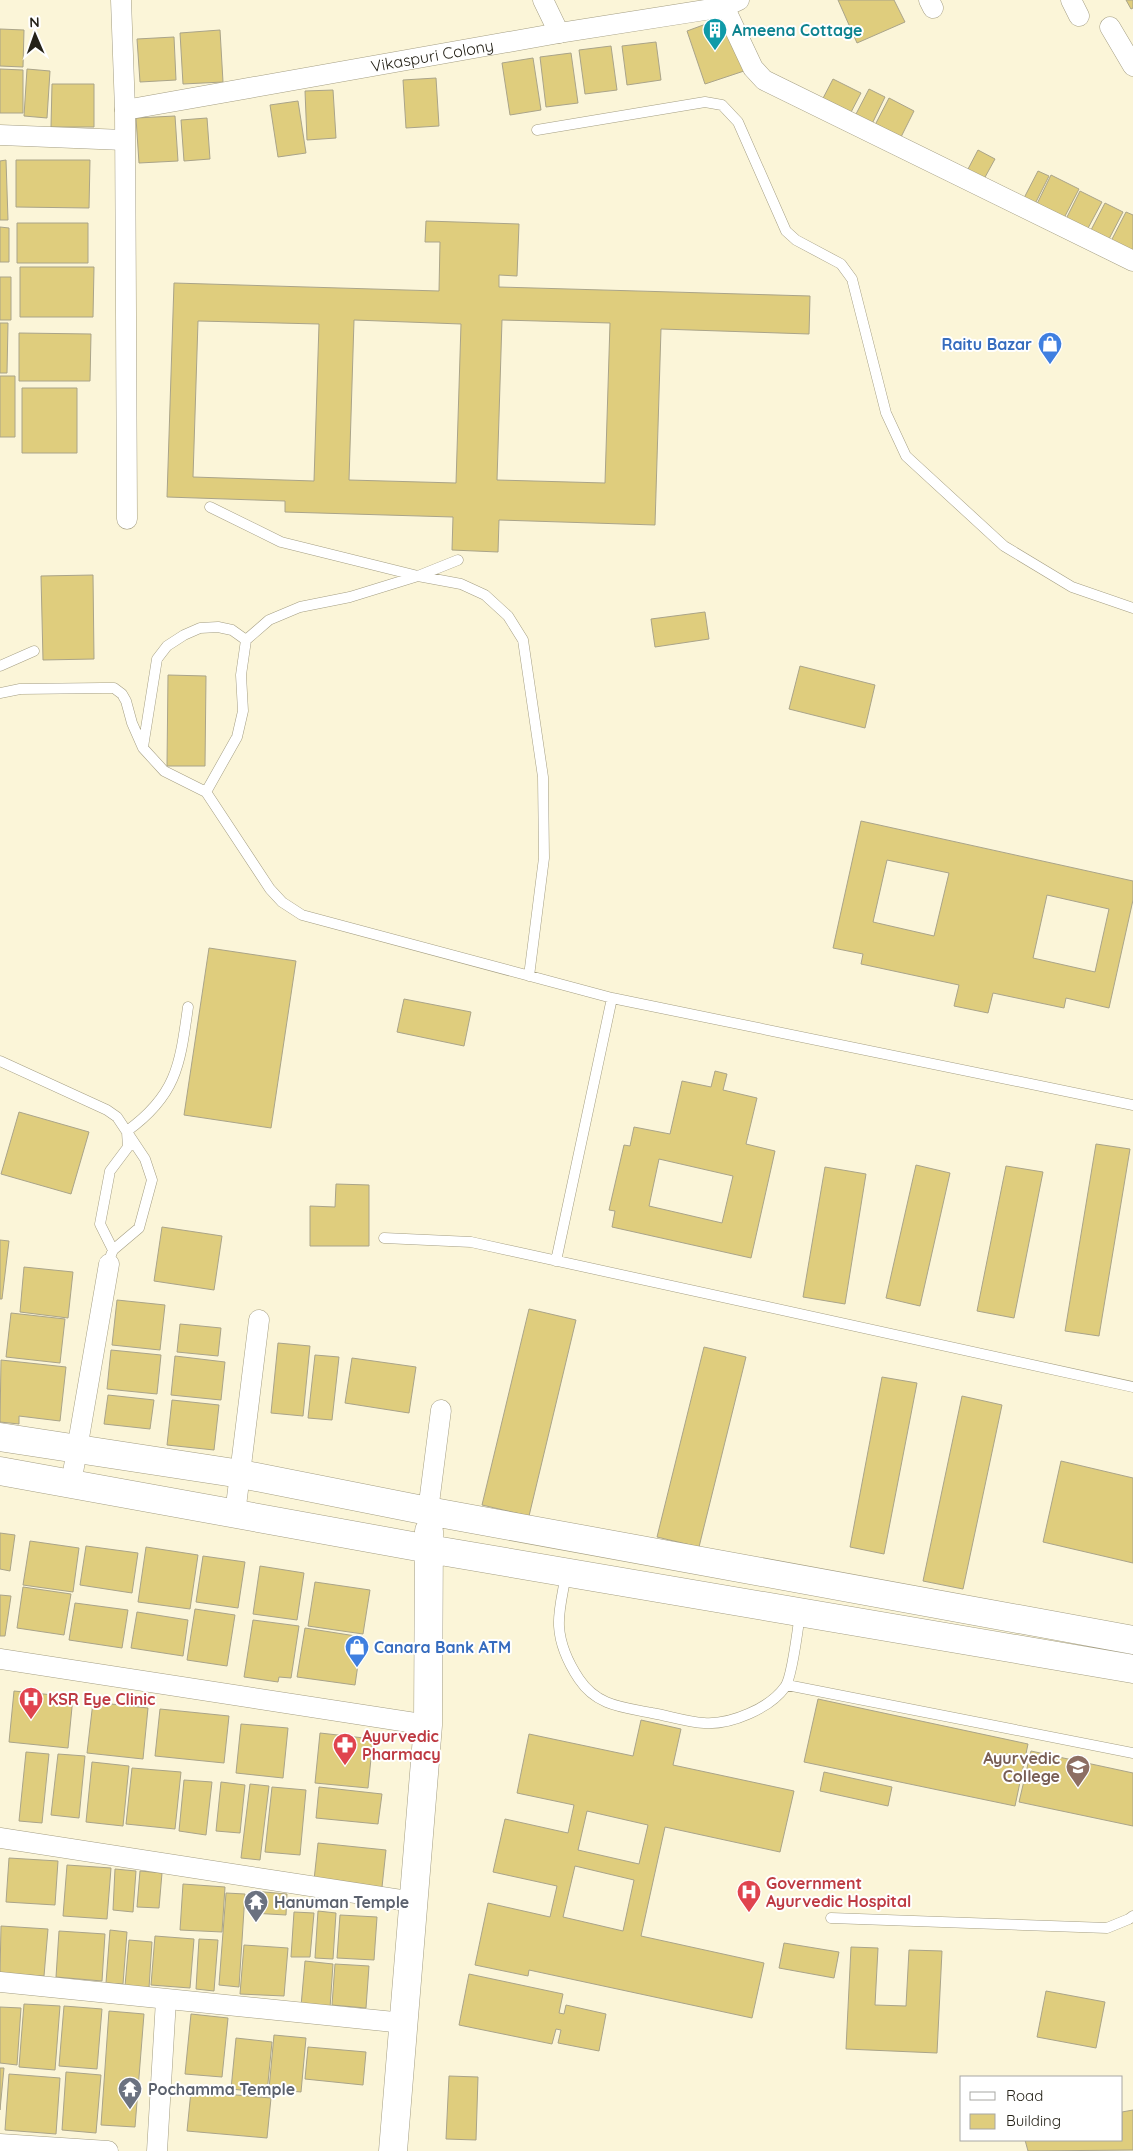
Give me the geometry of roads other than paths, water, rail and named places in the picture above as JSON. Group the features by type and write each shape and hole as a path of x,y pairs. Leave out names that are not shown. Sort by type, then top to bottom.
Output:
{"main road":[{"path":"0,1437 241,1474 428,1511 1133,1640"},
{"path":"0,1471 429,1549 1133,1668"},
{"path":"392,2151 428,1725 428,1511"}],"street":[{"path":"122,0 125,110 127,519"},
{"path":"543,0 559,33"},
{"path":"728,2 753,68 764,80 1133,261"},
{"name":"Vikaspuri Colony","path":"125,110 728,2"},
{"path":"1110,27 1133,66"},
{"path":"0,135 124,140"},
{"path":"71,1484 111,1257"},
{"path":"235,1514 259,1320"},
{"path":"428,1511 441,1410"},
{"path":"0,1659 428,1725"},
{"path":"0,1838 414,1902"},
{"path":"0,1982 404,2024"},
{"path":"157,2151 166,2000"},
{"path":"0,2144 108,2151"}],"lane":[{"path":"537,130 705,102 722,105 738,122 786,231 796,240 841,264 852,279 886,413 906,456 1004,546 1072,586 1133,608"},
{"path":"210,507 281,542 418,576 461,584 485,595 508,616 524,640 543,777 544,858 529,976"},
{"path":"206,792 237,737 243,711 241,675 246,640 269,620 300,607 350,596 418,576 458,560"},
{"path":"143,748 157,659 167,646 184,635 200,628 218,627 232,630 246,640"},
{"path":"0,666 34,651"},
{"path":"0,693 20,689 114,688 122,694 126,701 132,723 143,748 164,771 206,792 270,889 282,902 302,915 612,998 1133,1105"},
{"path":"556,1261 612,998"},
{"path":"127,1131 142,1120 168,1090 181,1057 188,1007"},
{"path":"0,1061 107,1110 117,1117 127,1131 145,1159 152,1180 139,1228 111,1257 100,1224 110,1171 128,1147 127,1131"},
{"path":"384,1238 471,1242 1133,1387"},
{"path":"566,1572 559,1625 563,1646 580,1679 592,1694 609,1705 705,1723 736,1718 758,1709 777,1698 787,1685 800,1612"},
{"path":"787,1685 1133,1753"},
{"path":"831,1918 1108,1928 1129,1920 1133,1916"}],"place":[{"name":"Ameena Cottage","path":"715,51"},
{"name":"Raitu Bazar","path":"1050,365"},
{"name":"Canara Bank ATM","path":"357,1668"},
{"name":"KSR Eye Clinic","path":"31,1720"},
{"name":"Ayurvedic Pharmacy","path":"345,1766"},
{"name":"Ayurvedic College","path":"1078,1788"},
{"name":"Government Ayurvedic Hospital","path":"749,1913"},
{"name":"Hanuman Temple","path":"256,1923"},
{"name":"Pochamma Temple","path":"130,2110"}]}
